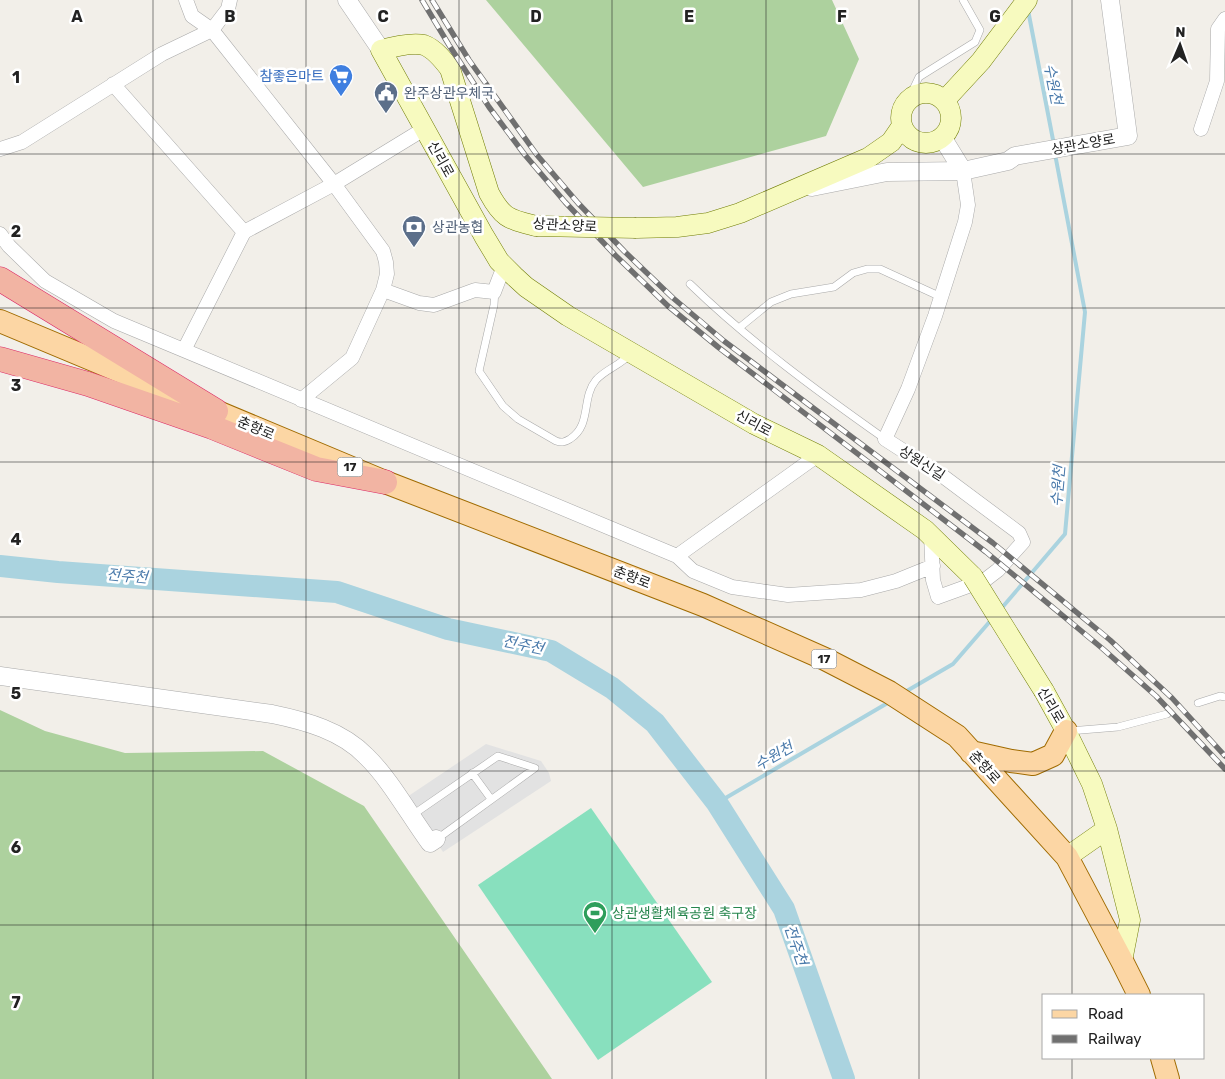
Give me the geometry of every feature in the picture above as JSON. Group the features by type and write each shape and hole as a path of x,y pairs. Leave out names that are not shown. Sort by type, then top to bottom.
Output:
{"highway":[{"path":"0,279 216,411"},
{"path":"0,359 88,384 212,427 316,469 385,482"}],"main road":[{"path":"945,100 981,61 1027,0"},
{"name":"상관소양로","path":"380,50 400,46 424,46 439,55 450,69 490,193 498,210 511,220 536,226 677,227 708,223 740,213 868,158 891,142 902,126 901,115 903,107 908,100"},
{"name":"신리로","path":"380,50 484,236 504,266 526,286 568,316 754,424 818,455 931,535 973,577 1044,691 1092,784 1130,920 1122,961"},
{"path":"902,126 913,139 923,143 942,138 951,122 951,112 945,100 938,95 926,92 908,100"},
{"name":"춘향로","path":"0,321 385,482 703,605 866,679 958,736 1067,857 1138,994"},
{"path":"971,752 1033,764 1053,755 1066,731"},
{"path":"1067,857 1106,829"},
{"path":"1162,1059 1168,1079"}],"street":[{"path":"186,0 192,16 212,30 334,184 383,251 387,274 383,290 352,358 301,400"},
{"path":"0,149 22,142 162,54 212,30 228,9 230,0"},
{"name":"신리로","path":"347,0 380,50"},
{"name":"상관소양로","path":"797,190 887,172 963,171 1008,161 1015,156 1128,136 1110,0"},
{"path":"1201,129 1217,81 1218,29 1225,19"},
{"path":"113,84 244,232"},
{"path":"184,350 244,232 334,184 424,129"},
{"path":"942,138 963,171"},
{"name":"상원신길","path":"931,535 934,580 938,597 985,580 998,570 1023,542 1019,533 944,477 885,439 908,390 965,222 968,205 963,171"},
{"path":"0,234 9,246 45,281 114,321 677,556 693,571 732,588 788,595 861,590 896,581 933,566"},
{"path":"383,290 419,303 434,305 475,290 494,292 504,266"},
{"path":"677,556 818,455"},
{"path":"0,676 272,714 327,729 366,755 379,770 430,843 436,839"}],"lane":[{"path":"908,100 919,77 975,42 980,30 962,0"},
{"path":"738,328 771,302 792,294 834,287 853,273 868,269 880,269 941,297"},
{"path":"690,284 725,318 774,358 885,439"},
{"path":"495,289 494,305 479,371 508,410 518,419 556,441 562,443 581,429 592,386 598,379 626,359 631,352"},
{"path":"1198,703 1220,696 1225,697"},
{"path":"1066,731 1118,727 1167,714"},
{"path":"411,816 498,756 535,768 436,839"},
{"path":"472,773 491,799"}],"green space":[{"path":"486,0 832,0 859,59 826,136 643,187"},
{"path":"0,710 45,731 125,753 263,751 364,806 552,1079 0,1079"},
{"name":"상관생활체육공원 축구장","path":"591,808 712,982 598,1060 478,885"}],"shaded area":[{"path":"486,744 541,761 549,773 551,781 443,852 407,797"}],"waterway":[{"name":"수원천","path":"1028,10 1054,145"},
{"name":"수원천","path":"1000,610 1065,534 1085,312 1055,154"},
{"name":"전주천","path":"0,566 58,572 337,592 448,629 551,651 612,688 655,723 717,803 784,909 844,1079"},
{"name":"수원천","path":"905,692 953,664 992,619"},
{"name":"수원천","path":"717,803 891,701"}],"railway":[{"path":"422,0 489,107 525,155 565,202 615,255 668,306 718,347 986,552 1103,649 1156,696 1225,769"},
{"path":"432,0 469,60 537,155 578,203 673,298 724,341 993,543 1110,640 1172,698 1225,756"}],"place":[{"name":"참좋은마트","path":"341,97"},
{"name":"완주상관우체국","path":"386,114"},
{"name":"상관농협","path":"414,248"},
{"name":"상관생활체육공원 축구장","path":"595,934"}]}
